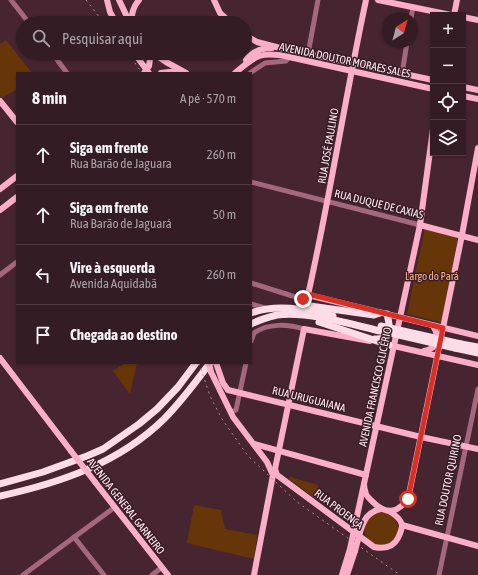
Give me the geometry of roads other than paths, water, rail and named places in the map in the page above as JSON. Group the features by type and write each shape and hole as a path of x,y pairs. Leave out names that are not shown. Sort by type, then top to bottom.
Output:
{"highway":[{"path":"273,308 293,304 374,315 383,314 390,326 389,333 383,338 371,339"},
{"path":"252,313 265,308 301,309 460,346 478,353"},
{"path":"252,324 277,316 299,315 380,328"},
{"path":"277,316 318,322 391,345"},
{"path":"460,346 478,344"},
{"path":"460,346 478,347"},
{"path":"460,346 463,352 478,358"},
{"path":"0,484 30,476 87,456 108,445 139,424 157,409 178,387 195,364"},
{"path":"0,496 71,477 115,455 162,421 192,388 208,364"}],"main road":[{"path":"106,1 113,0"},
{"path":"119,0 128,16"},
{"path":"132,16 134,6 139,0"},
{"path":"214,0 220,13 223,16"},
{"name":"RUA JOSÉ PAULINO","path":"308,295 328,201 352,63 366,0"},
{"path":"378,0 437,12"},
{"path":"455,12 457,0"},
{"path":"106,1 108,16"},
{"path":"106,1 112,16"},
{"path":"466,18 478,20"},
{"name":"AVENIDA DOUTOR MORAES SALES","path":"252,39 284,49 430,79"},
{"path":"252,53 263,48 284,49"},
{"name":"AVENIDA DOUTOR MORAES SALES","path":"252,59 262,55 289,57 430,88"},
{"path":"139,60 148,72"},
{"path":"143,60 152,72"},
{"path":"145,72 150,63 149,60"},
{"path":"163,60 184,72"},
{"path":"237,71 245,60"},
{"name":"AVENIDA DOUTOR MORAES SALES","path":"237,71 250,60"},
{"path":"466,88 478,90"},
{"path":"466,97 478,99"},
{"path":"0,101 16,121"},
{"path":"389,511 400,508 408,499 462,235 478,148"},
{"name":"AVENIDA FRANCISCO GLICÉRIO","path":"357,531 364,484 362,474 377,426 391,345 400,318 420,225 430,151"},
{"path":"0,189 16,177"},
{"path":"0,210 16,199"},
{"name":"RUA DUQUE DE CAXIAS","path":"420,225 478,240"},
{"path":"308,295 478,336"},
{"path":"398,326 412,321"},
{"path":"423,352 435,347 437,337 433,326"},
{"path":"279,452 304,329 391,345 478,365"},
{"name":"AVENIDA GENERAL GARNEIRO","path":"0,358 165,572"},
{"path":"209,364 211,372 231,412 272,471 274,477 254,575"},
{"path":"216,364 223,383 228,390 225,393 224,399"},
{"name":"RUA URUGUAIANA","path":"228,390 421,437 478,449"},
{"path":"254,444 362,474"},
{"name":"RUA PROENÇA","path":"279,452 275,469 277,475 374,547 390,547 395,543 401,531 402,525"},
{"path":"364,484 366,494 381,509"},
{"path":"347,575 357,531 367,516 373,511 381,509 389,511 396,516 402,525 447,536 478,546"},
{"path":"342,575 352,550"}],"street":[{"path":"11,0 23,16"},
{"path":"308,54 318,0"},
{"path":"412,12 413,7"},
{"path":"402,74 406,48"},
{"path":"252,72 266,63 286,62 289,57"},
{"path":"57,60 66,72"},
{"name":"RUA DUQUE DE CAXIAS","path":"252,182 420,225"},
{"path":"0,275 16,263"},
{"path":"252,283 302,299 308,295"},
{"path":"252,304 265,308"},
{"path":"252,338 254,333 263,328 286,325 304,329"},
{"path":"231,412 236,411 246,364"},
{"name":"RUA DOUTOR QUIRINO","path":"439,575 478,389"},
{"path":"26,574 115,507"},
{"path":"74,537 104,575"},
{"path":"152,575 165,572"}],"railway":[{"path":"86,0 99,16"},
{"path":"133,60 141,72"},
{"path":"199,364 210,396 222,419 248,456 297,502 400,575"}],"park label":[{"name":"Largo do Pará","path":"432,276"}]}
